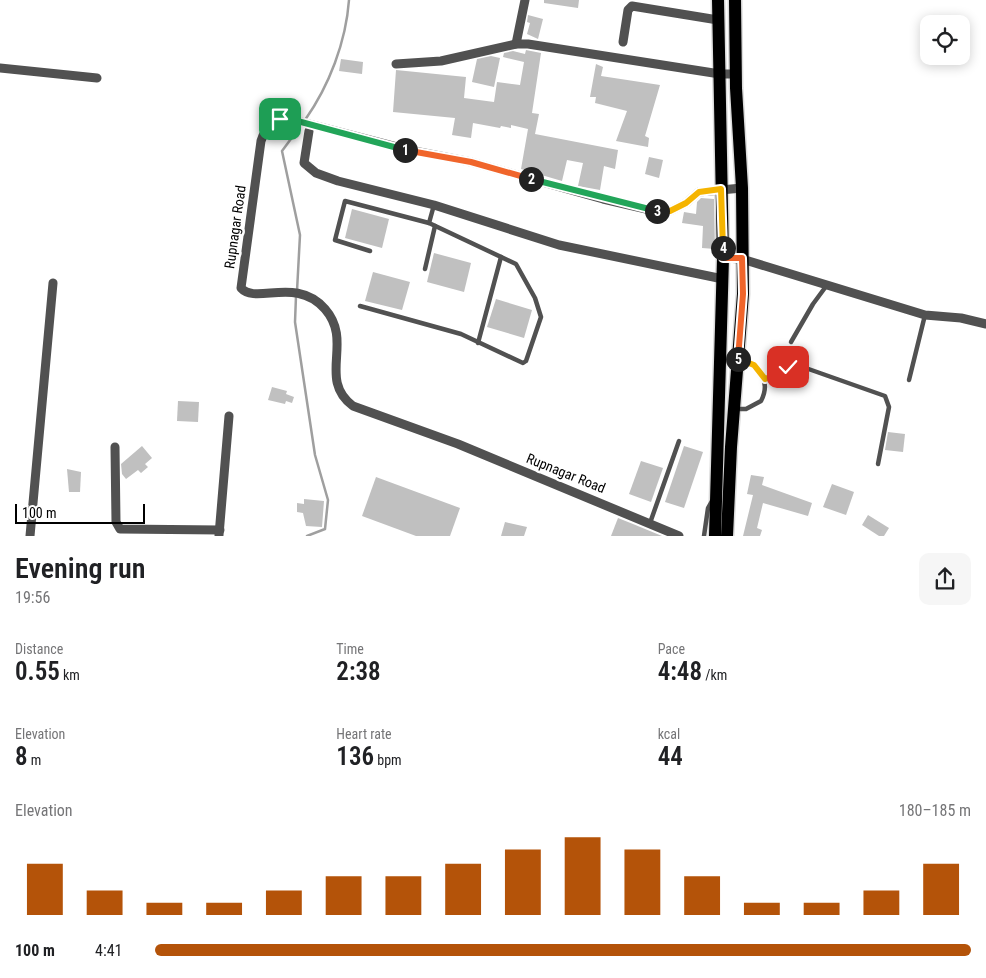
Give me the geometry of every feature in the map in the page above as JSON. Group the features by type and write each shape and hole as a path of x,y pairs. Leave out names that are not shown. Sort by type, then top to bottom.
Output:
{"main road":[{"path":"715,536 723,279 718,0"},
{"path":"727,536 743,294 742,188 736,74 735,0"}],"street":[{"path":"516,44 525,0"},
{"path":"623,42 628,10 632,6 718,20"},
{"path":"396,64 441,61 516,44 720,74 736,74"},
{"path":"0,68 97,78"},
{"name":"Rupnagar Road","path":"679,536 458,444 353,406 344,399 338,390 335,379 338,344 335,326 325,309 295,292 282,291 252,295 246,293 241,288 261,141 265,130 272,123 280,119 297,120 309,128 471,162 603,199 659,212 670,211 686,203 699,192 742,188"},
{"path":"309,128 304,163 316,173 338,181 434,205 559,245 723,279"},
{"path":"723,258 742,258 925,315 961,318 986,324"},
{"path":"30,536 53,283"},
{"path":"115,447 116,522 120,528 219,533 229,416"}],"lane":[{"path":"360,306 461,334 523,363 526,361 541,317 535,298 516,264 429,223 345,201 335,240 370,251"},
{"path":"429,223 434,205"},
{"path":"425,269 435,226"},
{"path":"478,343 501,257"},
{"path":"791,342 812,304 827,285"},
{"path":"909,380 925,315"},
{"path":"738,360 754,365 765,379 766,386 761,401 746,409 740,409"},
{"path":"765,379 778,374 788,367 800,366 885,396 889,407 878,464"},
{"path":"650,523 679,441"},
{"path":"704,536 708,508 715,496"}],"building":[{"path":"544,0 579,0 578,8 544,3"},
{"path":"528,15 543,19 538,39 527,34 530,23 527,22"},
{"path":"526,50 541,53 532,113 539,114 535,134 618,150 615,169 604,166 600,190 578,186 583,163 567,160 562,181 521,169 528,129 511,125 511,128 501,126 500,128 473,123 471,138 452,135 455,118 393,112 396,70 466,77 464,98 494,102 497,82 520,85 524,62 503,57 504,53 513,51 525,54"},
{"path":"491,56 500,58 494,87 472,82 477,59"},
{"path":"341,59 363,62 362,74 339,71"},
{"path":"596,64 603,67 601,76 660,85 645,136 649,138 648,147 616,141 627,111 595,103 596,97 590,97"},
{"path":"649,157 663,160 659,178 645,174"},
{"path":"701,198 714,199 715,249 702,248 703,226 682,223 684,212 696,214 697,202"},
{"path":"352,209 389,219 382,248 345,238"},
{"path":"434,253 471,263 464,292 427,282"},
{"path":"373,272 410,282 402,310 365,301"},
{"path":"496,299 532,310 524,338 487,327"},
{"path":"272,387 287,391 286,394 294,397 292,403 286,401 285,404 268,400"},
{"path":"178,401 199,402 198,422 177,421"},
{"path":"888,432 905,434 903,452 885,450"},
{"path":"142,446 152,458 145,464 148,467 141,473 138,470 126,479 122,474 121,464"},
{"path":"684,446 703,452 684,508 665,502"},
{"path":"641,461 663,468 651,502 629,494"},
{"path":"67,469 81,472 80,492 69,492"},
{"path":"751,475 764,477 762,485 812,503 808,516 763,503 757,528 762,530 760,536 743,536 753,495 747,494"},
{"path":"376,477 460,508 450,536 416,536 362,516"},
{"path":"832,484 854,492 846,515 823,507"},
{"path":"304,499 324,501 322,527 306,526 303,513 297,512 297,503 304,504"},
{"path":"868,515 889,528 884,536 879,536 862,525"},
{"path":"618,518 633,524 662,536 611,536"},
{"path":"505,522 527,527 524,536 501,536"}],"waterway":[{"path":"305,120 322,93 335,63 344,32 349,0"},
{"path":"297,291 300,235 282,151 302,124"},
{"path":"296,296 295,322 315,455 328,500 325,529 307,536"}],"route":[{"path":"280,119 290,119 409,150 471,162 603,199 659,212 670,211 686,203 704,190 721,189 723,258 742,258 743,294 738,360 747,361 754,365 765,379 778,374 788,367"}]}
